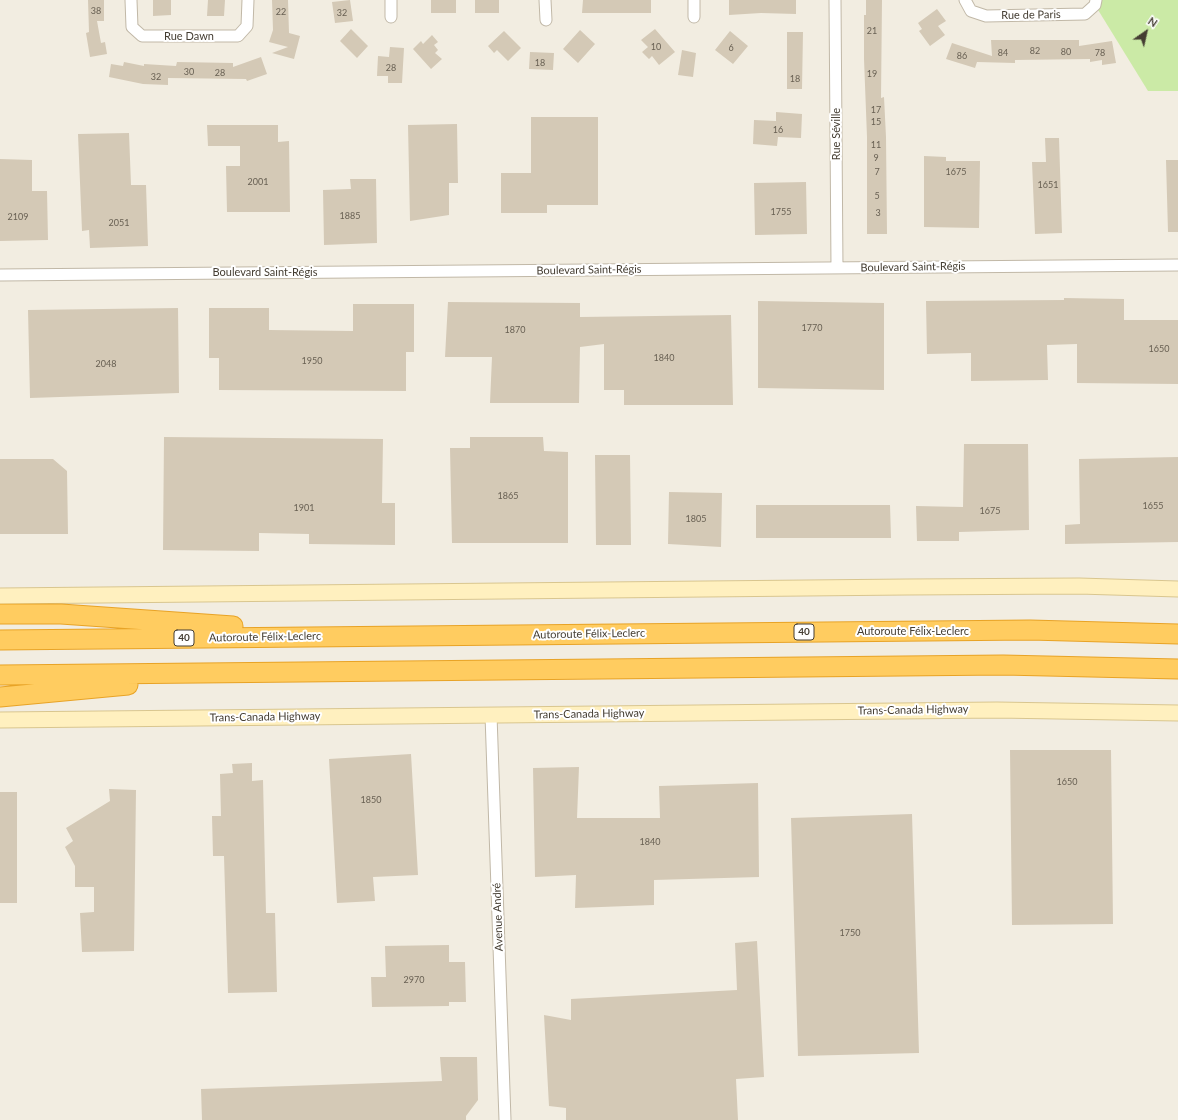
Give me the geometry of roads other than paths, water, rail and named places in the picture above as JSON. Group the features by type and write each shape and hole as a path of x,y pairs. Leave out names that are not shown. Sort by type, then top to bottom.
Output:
{"highway":[{"path":"0,614 61,614 368,636"},
{"name":"Autoroute Félix-Leclerc","path":"0,640 1023,630 1178,634"},
{"path":"0,675 1003,665 1178,669"},
{"path":"0,697 264,672"}],"main road":[{"path":"0,596 907,586 1079,586 1178,589"},
{"name":"Trans-Canada Highway","path":"0,720 1013,710 1178,713"}],"street":[{"name":"Rue Dawn","path":"130,0 132,27 142,36 238,36 247,26 248,0"},
{"path":"391,0 391,17"},
{"path":"545,0 546,20"},
{"path":"694,0 694,17"},
{"name":"Rue Séville","path":"835,0 837,268"},
{"name":"Rue de Paris","path":"965,0 971,11 986,16 1085,14 1095,5 1096,0"},
{"name":"Boulevard Saint-Régis","path":"0,275 1178,265"},
{"name":"Avenue André","path":"491,715 504,1120"}]}
